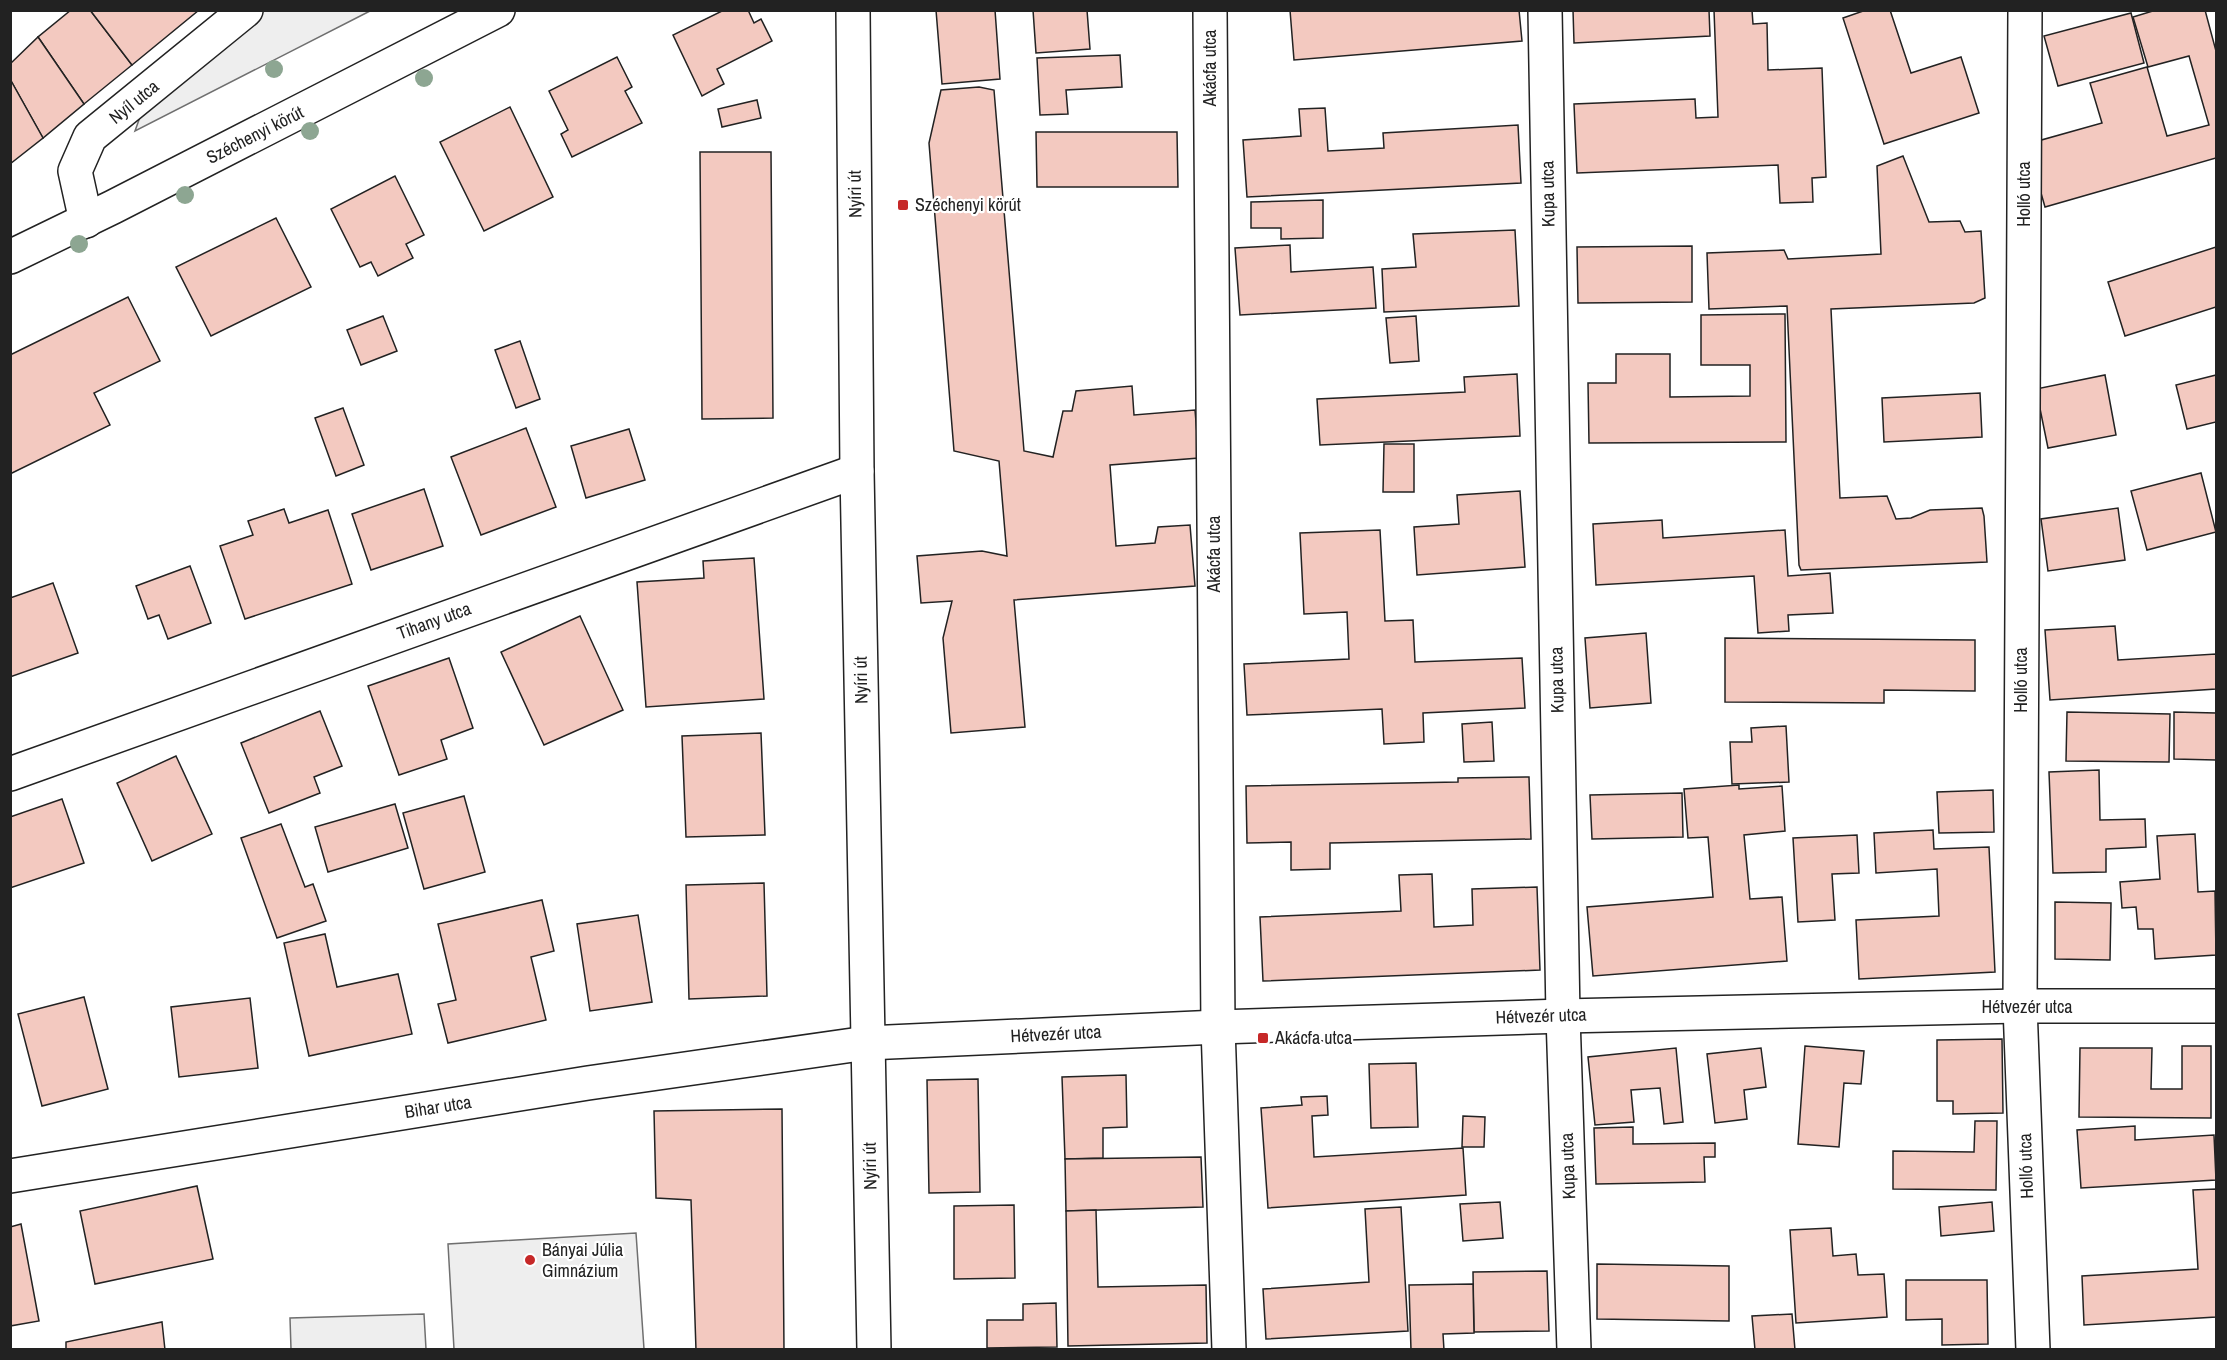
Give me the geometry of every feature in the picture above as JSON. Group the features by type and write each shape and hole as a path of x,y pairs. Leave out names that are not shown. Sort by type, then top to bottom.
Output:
{"street":[{"name":"Nyíl utca","path":"86,221 75,171 90,137 246,10"},
{"name":"Széchenyi körút","path":"10,257 86,221 498,10"},
{"name":"Nyíri út","path":"853,10 857,471 874,1350"},
{"name":"Akácfa utca","path":"1210,10 1218,1027 1229,1350"},
{"name":"Kupa utca","path":"1545,10 1563,1016 1574,1350"},
{"name":"Holló utca","path":"2025,10 2020,1006 2033,1350"},
{"name":"Tihany utca","path":"10,774 804,488 857,471"},
{"name":"Hétvezér utca","path":"867,1043 1218,1027 1563,1016 2020,1006 2217,1006"},
{"name":"Bihar utca","path":"10,1176 576,1085 867,1043"}],"shaded area":[{"path":"260,11 370,11 135,131 145,103"},
{"path":"636,1233 644,1349 454,1349 448,1244"},
{"path":"424,1314 426,1349 291,1349 290,1318"}],"building":[{"path":"71,10 90,10 132,65 84,104 38,37"},
{"path":"90,10 199,10 132,65"},
{"path":"724,10 748,10 754,23 761,19 772,41 717,69 724,84 702,96 673,35"},
{"path":"936,10 995,10 1000,79 942,84"},
{"path":"1033,10 1087,10 1090,49 1036,53"},
{"path":"1290,10 1519,10 1522,41 1294,60"},
{"path":"1573,10 1709,10 1710,36 1574,43"},
{"path":"1714,10 1752,10 1753,24 1767,23 1768,70 1822,68 1826,177 1812,178 1813,202 1780,203 1778,165 1577,173 1574,104 1695,99 1696,118 1718,117"},
{"path":"1866,10 1890,10 1911,73 1961,57 1979,113 1884,144 1843,18"},
{"path":"2156,10 2205,10 2216,51 2216,158 2045,207 2027,144 2102,123 2090,83 2147,67 2167,136 2209,125 2189,56 2148,67 2133,17"},
{"path":"2131,13 2144,63 2058,86 2044,36"},
{"path":"38,37 84,104 43,138 10,79 10,64"},
{"path":"1120,55 1122,87 1066,90 1068,114 1040,115 1037,58"},
{"path":"617,57 632,87 625,91 642,123 572,157 561,134 568,130 549,91"},
{"path":"10,79 43,138 10,164"},
{"path":"979,87 994,90 1024,451 1053,457 1063,411 1072,411 1076,391 1132,386 1134,415 1195,410 1199,458 1110,465 1116,546 1155,543 1158,527 1190,525 1195,586 1014,600 1025,727 951,733 943,638 952,601 921,603 917,556 982,551 1007,556 999,461 954,451 929,143 941,90"},
{"path":"757,100 761,118 722,127 718,109"},
{"path":"510,107 553,197 484,231 440,142"},
{"path":"1325,108 1328,151 1384,148 1383,133 1518,125 1521,183 1247,197 1243,140 1301,136 1299,109"},
{"path":"1036,132 1177,132 1178,187 1037,187"},
{"path":"700,152 771,152 773,418 702,419"},
{"path":"1903,156 1929,222 1960,221 1965,232 1981,231 1985,298 1974,303 1831,309 1840,498 1887,496 1896,519 1911,518 1930,510 1982,508 1987,562 1801,570 1787,306 1709,309 1707,253 1784,250 1788,259 1881,254 1877,166"},
{"path":"395,176 424,235 406,244 413,258 378,276 371,262 360,267 331,209"},
{"path":"1323,200 1323,238 1281,239 1281,228 1251,228 1251,202"},
{"path":"276,218 311,287 211,336 176,267"},
{"path":"1515,230 1519,306 1384,312 1382,269 1416,267 1413,234"},
{"path":"1290,245 1291,272 1373,267 1376,308 1240,315 1235,248"},
{"path":"1692,246 1692,302 1578,303 1577,247"},
{"path":"2216,247 2216,307 2125,336 2108,282"},
{"path":"128,297 160,361 94,393 110,425 10,474 10,355"},
{"path":"1785,314 1786,442 1589,443 1588,383 1616,383 1616,354 1670,354 1670,397 1750,396 1750,365 1701,365 1701,315"},
{"path":"383,316 397,351 361,365 347,330"},
{"path":"1416,316 1419,361 1390,363 1386,318"},
{"path":"520,341 540,399 516,408 495,350"},
{"path":"1517,374 1520,436 1320,445 1317,399 1465,392 1464,377"},
{"path":"2105,375 2116,435 2048,448 2036,389"},
{"path":"2216,375 2216,422 2187,429 2176,385"},
{"path":"1980,393 1982,437 1884,442 1882,398"},
{"path":"343,408 364,465 336,476 315,418"},
{"path":"526,428 556,507 481,535 451,457"},
{"path":"629,429 645,480 586,498 571,446"},
{"path":"1384,444 1414,444 1414,492 1383,492"},
{"path":"2201,473 2216,532 2147,550 2131,491"},
{"path":"424,489 443,546 371,570 352,514"},
{"path":"1520,491 1525,567 1417,575 1414,527 1459,524 1457,495"},
{"path":"2118,508 2125,560 2048,571 2041,519"},
{"path":"284,509 289,523 328,510 352,584 245,619 220,546 253,535 248,521"},
{"path":"1662,520 1663,538 1785,530 1788,576 1830,573 1833,613 1788,615 1789,631 1758,633 1754,576 1596,585 1593,524"},
{"path":"1380,530 1385,621 1413,620 1415,662 1522,658 1525,708 1423,713 1424,742 1384,744 1382,709 1247,715 1244,664 1349,659 1347,612 1304,614 1300,533"},
{"path":"754,558 764,699 646,707 637,582 704,578 703,561"},
{"path":"190,566 211,623 168,639 159,615 148,619 136,586"},
{"path":"53,583 78,653 10,677 10,598"},
{"path":"580,616 623,710 544,745 501,652"},
{"path":"2115,626 2118,660 2216,654 2216,689 2050,700 2045,630"},
{"path":"1646,633 1651,703 1590,708 1585,638"},
{"path":"1725,638 1975,640 1975,691 1884,690 1884,703 1725,702"},
{"path":"449,658 473,728 441,740 447,759 399,775 368,686"},
{"path":"320,711 342,766 314,777 320,793 269,813 241,743"},
{"path":"2067,712 2170,714 2169,762 2066,761"},
{"path":"2174,712 2216,713 2216,760 2174,759"},
{"path":"1492,722 1494,761 1464,762 1462,724"},
{"path":"1786,726 1789,782 1732,784 1730,742 1752,742 1751,728"},
{"path":"761,733 765,835 686,837 682,736"},
{"path":"176,756 212,834 152,861 117,783"},
{"path":"2099,770 2100,820 2145,819 2146,847 2106,849 2106,872 2053,873 2049,772"},
{"path":"1529,777 1531,839 1330,843 1330,869 1291,870 1291,842 1247,843 1246,786 1458,782 1458,778"},
{"path":"1739,785 1739,789 1782,786 1785,831 1744,835 1750,899 1782,897 1787,961 1593,976 1587,907 1713,897 1708,837 1688,838 1684,789"},
{"path":"1993,790 1994,832 1939,833 1937,792"},
{"path":"1682,793 1683,837 1592,839 1590,795"},
{"path":"464,796 485,872 424,889 403,813"},
{"path":"62,799 84,863 10,888 10,817"},
{"path":"395,804 408,848 328,872 315,827"},
{"path":"281,824 305,887 313,884 326,921 277,938 241,838"},
{"path":"1933,830 1934,849 1989,847 1995,972 1859,979 1856,920 1939,916 1937,869 1876,873 1874,833"},
{"path":"2195,834 2198,892 2215,891 2216,955 2155,959 2153,929 2138,929 2136,907 2122,908 2120,882 2160,879 2157,836"},
{"path":"1857,835 1859,873 1832,874 1835,920 1798,922 1793,838"},
{"path":"1432,874 1434,927 1473,925 1472,889 1537,887 1540,970 1263,981 1260,917 1401,911 1399,875"},
{"path":"764,883 767,996 689,999 686,885"},
{"path":"542,900 554,951 531,957 546,1020 448,1043 438,1004 456,1000 438,924"},
{"path":"2055,902 2111,903 2110,960 2055,959"},
{"path":"638,915 652,1002 590,1011 577,924"},
{"path":"325,934 337,987 398,974 412,1034 309,1056 284,943"},
{"path":"84,997 108,1089 42,1106 18,1014"},
{"path":"250,998 258,1068 179,1077 171,1007"},
{"path":"2002,1039 2003,1113 1953,1114 1953,1101 1937,1101 1937,1040"},
{"path":"1805,1046 1864,1051 1861,1084 1844,1083 1839,1147 1798,1144"},
{"path":"2182,1046 2211,1046 2211,1118 2079,1117 2080,1048 2152,1048 2151,1089 2182,1089"},
{"path":"1676,1048 1683,1122 1664,1124 1660,1088 1631,1090 1634,1122 1595,1125 1588,1057"},
{"path":"1761,1048 1766,1087 1744,1090 1747,1119 1715,1123 1707,1054"},
{"path":"1416,1063 1418,1127 1371,1128 1369,1064"},
{"path":"1126,1075 1127,1127 1103,1128 1103,1158 1065,1159 1062,1077"},
{"path":"978,1079 980,1192 929,1193 927,1080"},
{"path":"1327,1096 1328,1115 1312,1116 1314,1157 1463,1148 1466,1195 1268,1208 1261,1108 1302,1105 1301,1097"},
{"path":"782,1109 784,1350 696,1350 691,1200 656,1198 654,1111"},
{"path":"1463,1116 1485,1117 1484,1147 1462,1147"},
{"path":"1975,1121 1997,1121 1996,1190 1893,1189 1893,1151 1974,1152"},
{"path":"2135,1126 2135,1140 2214,1135 2216,1180 2081,1188 2077,1130"},
{"path":"1633,1127 1633,1144 1715,1143 1715,1157 1704,1157 1705,1182 1596,1184 1594,1128"},
{"path":"1201,1157 1203,1207 1066,1211 1065,1159"},
{"path":"197,1186 213,1259 95,1284 80,1211"},
{"path":"2216,1189 2216,1317 2084,1325 2082,1276 2198,1269 2193,1190"},
{"path":"1500,1202 1503,1238 1463,1241 1460,1204"},
{"path":"1992,1202 1994,1231 1941,1236 1939,1207"},
{"path":"1014,1205 1015,1278 954,1279 954,1206"},
{"path":"1401,1207 1408,1331 1266,1339 1263,1289 1369,1282 1365,1209"},
{"path":"1096,1210 1098,1287 1206,1285 1207,1343 1068,1346 1066,1211"},
{"path":"21,1224 39,1321 10,1326 10,1227"},
{"path":"1831,1228 1833,1256 1856,1254 1858,1275 1884,1274 1887,1317 1796,1323 1790,1230"},
{"path":"1597,1264 1729,1266 1729,1321 1597,1319"},
{"path":"1547,1271 1549,1331 1474,1332 1473,1272"},
{"path":"1906,1280 1987,1280 1988,1344 1942,1345 1942,1319 1906,1320"},
{"path":"1473,1284 1474,1333 1443,1334 1444,1350 1411,1350 1409,1285"},
{"path":"1056,1303 1057,1347 987,1348 987,1320 1023,1320 1023,1304"},
{"path":"1792,1314 1795,1350 1755,1350 1752,1316"},
{"path":"162,1322 165,1350 66,1350 66,1342"}],"place":[{"name":"Széchenyi körút","path":"903,205"},
{"name":"Akácfa utca","path":"1263,1038"},
{"name":"Bányai Júlia Gimnázium","path":"530,1260"}]}
